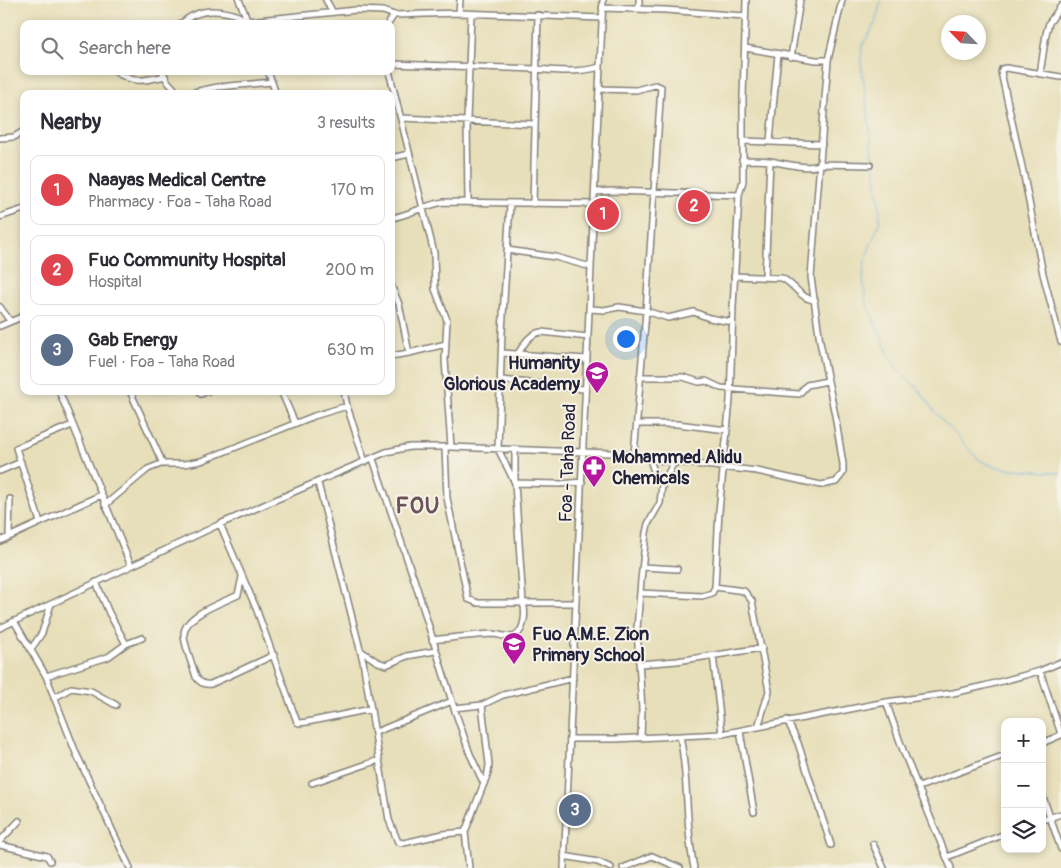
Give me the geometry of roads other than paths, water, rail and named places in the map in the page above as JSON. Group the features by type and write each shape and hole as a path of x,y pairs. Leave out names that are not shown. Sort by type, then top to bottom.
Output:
{"street":[{"path":"239,0 248,20"},
{"path":"326,0 332,11"},
{"path":"459,13 460,0"},
{"name":"Foa - Taha Road","path":"564,868 584,452 584,389 590,309 603,0"},
{"path":"639,0 639,9"},
{"path":"640,592 702,596 712,593 715,587 719,511 730,388 739,195 743,181 744,16 746,0"},
{"path":"791,57 800,0"},
{"path":"0,628 220,524 386,452 400,448 448,447 584,452 724,466 766,472 821,485 836,482 843,473 843,464 827,381 812,277 828,60 842,0"},
{"path":"1040,74 1049,23 1058,14 1061,6"},
{"path":"602,8 744,16"},
{"path":"264,20 332,11 374,10 384,11 394,16 459,13 602,18"},
{"path":"186,20 195,14 217,11 246,20"},
{"path":"468,201 467,120 471,14"},
{"path":"533,204 538,15"},
{"path":"391,20 394,16"},
{"path":"745,48 791,57 828,60"},
{"path":"770,141 778,54"},
{"path":"395,64 536,69 559,72 588,71 600,67"},
{"path":"1061,77 1006,68 1002,69 1001,72 1043,274 1061,342"},
{"path":"120,75 140,82 160,75"},
{"path":"164,75 176,90"},
{"path":"269,75 275,90"},
{"path":"390,75 392,90"},
{"path":"203,90 272,82"},
{"path":"599,88 636,90 655,85 661,87 655,192 634,456"},
{"path":"395,106 401,118 423,206 434,253 436,289 447,320 447,498 468,599 478,603 576,603"},
{"path":"401,118 535,124"},
{"path":"0,138 14,137 20,133"},
{"path":"743,141 822,144"},
{"path":"395,157 409,154"},
{"path":"742,160 770,161 795,166 816,166 820,164 870,165"},
{"path":"765,277 770,161"},
{"path":"595,192 739,195"},
{"path":"395,217 404,216 423,206 444,202 594,204"},
{"path":"510,204 498,449 515,483"},
{"path":"0,217 20,210"},
{"path":"507,250 555,257 591,267"},
{"path":"734,276 778,277 790,282 807,298 815,300"},
{"path":"395,294 399,304 409,353"},
{"path":"0,306 10,321"},
{"path":"590,309 604,310 619,307 646,311 671,318 694,312 709,318 732,322"},
{"path":"0,326 20,317"},
{"path":"518,354 524,343 534,333 541,332 588,337"},
{"path":"395,355 446,344"},
{"path":"502,353 586,359"},
{"path":"640,377 683,377 699,382 706,381 721,388 799,394 808,385 827,381"},
{"path":"501,380 584,389"},
{"path":"61,395 131,566"},
{"path":"132,395 163,464"},
{"path":"282,395 295,423"},
{"path":"345,395 365,462"},
{"path":"105,505 148,470 163,464 184,464 201,461 295,423 347,406"},
{"path":"637,424 677,424 727,430"},
{"path":"40,522 16,448 72,425"},
{"path":"432,640 490,634 514,636 518,634 525,615 515,483 515,450"},
{"path":"373,459 454,708 470,754 484,784"},
{"path":"650,460 655,475 662,485"},
{"path":"0,471 21,462"},
{"path":"641,738 642,709 638,629 642,567 648,524 660,503 662,485 674,462"},
{"path":"515,483 560,484 582,482"},
{"path":"318,483 361,651 370,708 376,732 389,820 398,842 404,843 443,834 466,832"},
{"path":"0,541 101,495"},
{"path":"9,536 10,499"},
{"path":"220,524 256,608 293,713 299,723 370,708"},
{"path":"642,567 677,569"},
{"path":"242,577 238,595 202,612 192,619 186,627 183,634 196,677 199,682 211,684 274,656"},
{"path":"96,582 109,613 126,644"},
{"path":"715,587 744,591 748,594 753,607 769,691 758,727"},
{"path":"31,649 42,633 51,604"},
{"path":"14,621 46,676 76,753 130,868"},
{"path":"46,676 108,657 126,644 142,638"},
{"path":"640,664 762,648"},
{"path":"361,651 386,665 407,656 435,651"},
{"path":"713,655 722,734"},
{"path":"570,739 722,734 886,702 953,693 1040,670 1061,662"},
{"path":"1040,670 1061,735 1046,741"},
{"path":"454,708 482,705 503,695 573,678"},
{"path":"54,698 71,688 91,691 116,705"},
{"path":"376,732 452,701"},
{"path":"886,702 904,753 951,868"},
{"path":"469,868 466,832 488,774 489,764 482,705"},
{"path":"788,720 798,743 831,845"},
{"path":"740,730 754,812"},
{"path":"680,736 684,767 688,836 694,868"},
{"path":"919,787 1001,756"},
{"path":"312,783 379,760"},
{"path":"1046,806 1061,849"},
{"path":"1046,818 1061,814"},
{"path":"0,839 19,821"},
{"path":"0,831 0,839"},
{"path":"947,857 1001,836"},
{"path":"873,844 884,868"},
{"path":"0,846 46,856 50,861"},
{"path":"564,856 598,862 610,868"},
{"path":"623,868 652,856 680,868"}],"waterway":[{"path":"881,0 875,24 862,46 861,62 879,199 880,221 865,260 863,277 866,302 897,369 916,386 935,412 978,459 1001,468 1061,473"}],"place":[{"name":"Fuo Community Hospital","path":"694,206"},
{"name":"Naayas Medical Centre","path":"603,214"},
{"name":"Humanity Glorious Academy","path":"597,394"},
{"name":"Mohammed Alidu Chemicals","path":"594,488"},
{"name":"Fuo A.M.E. Zion Primary School","path":"514,665"},
{"name":"Gab Energy","path":"575,810"}],"district":[{"name":"FOU","path":"418,506"}]}
